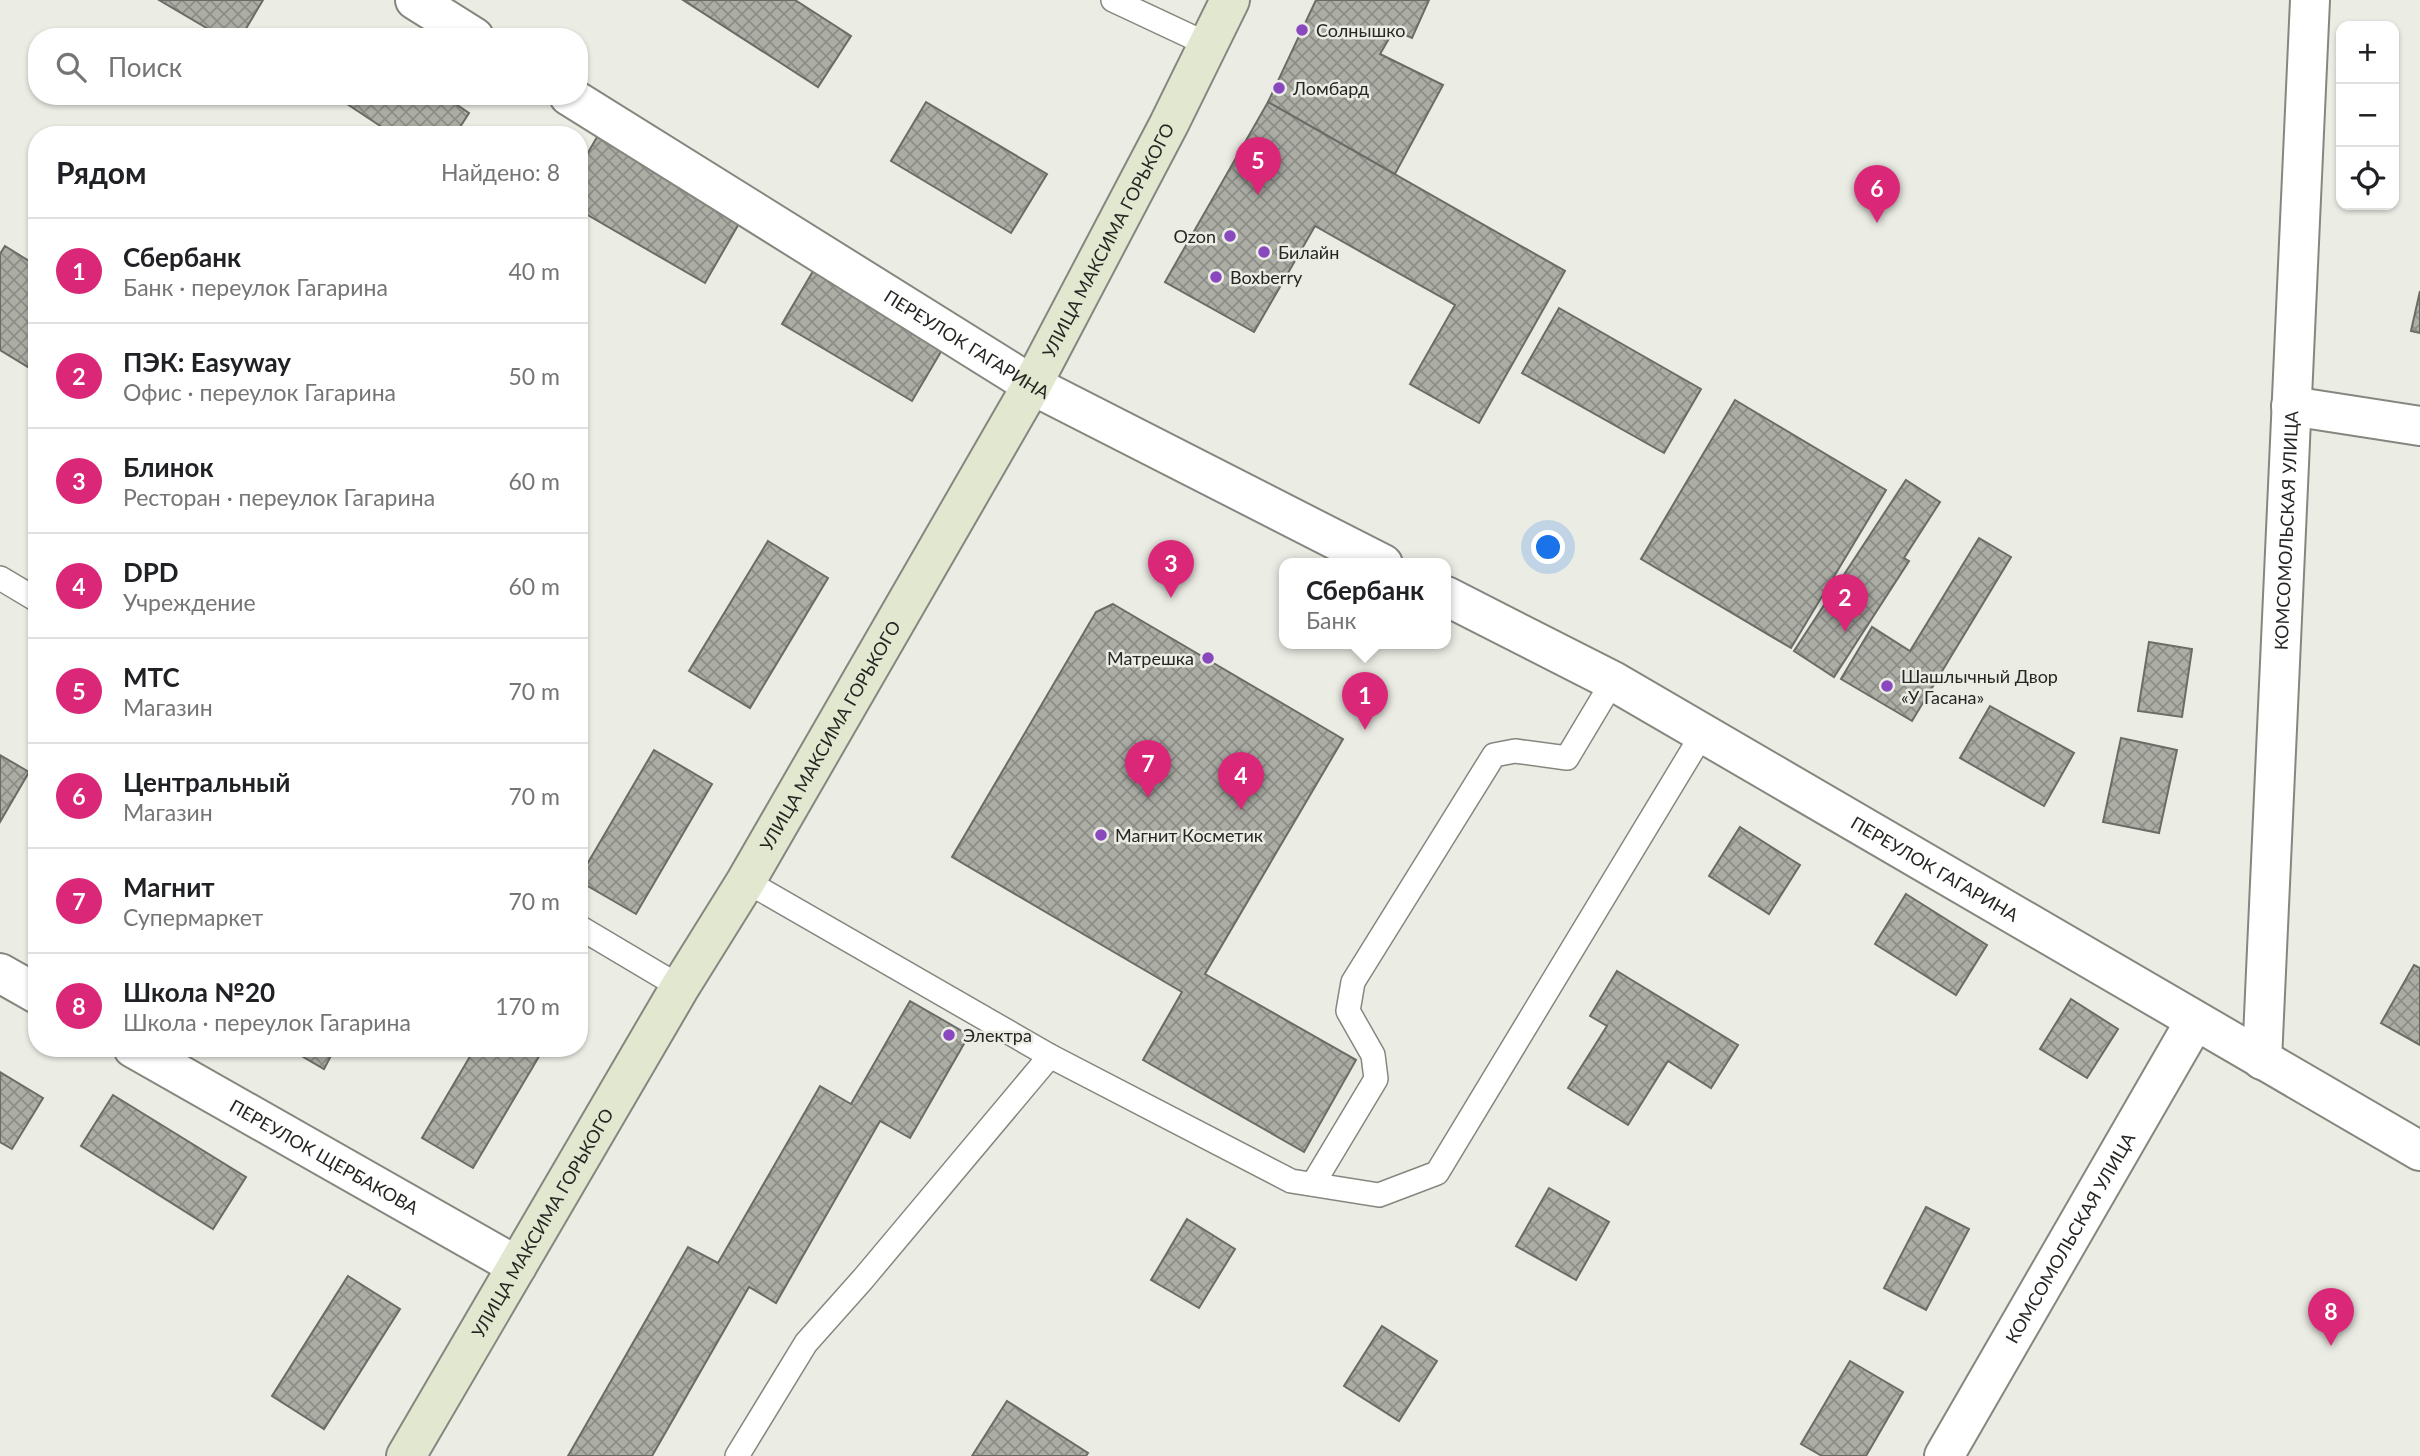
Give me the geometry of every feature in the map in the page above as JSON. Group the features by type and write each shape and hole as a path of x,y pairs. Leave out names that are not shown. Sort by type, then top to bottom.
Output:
{"main road":[{"name":"УЛИЦА МАКСИМА ГОРЬКОГО","path":"407,1456 681,987 746,881 1032,385 1163,136 1230,0"}],"street":[{"path":"415,0 460,28"},
{"name":"КОМСОМОЛЬСКАЯ УЛИЦА","path":"2262,1060 2310,0"},
{"name":"ПЕРЕУЛОК ГАГАРИНА","path":"583,105 1032,385 1371,558"},
{"path":"2291,406 2420,426"},
{"name":"ПЕРЕУЛОК ГАГАРИНА","path":"1451,599 1613,681 2420,1151"},
{"path":"0,973 28,989"},
{"name":"КОМСОМОЛЬСКАЯ УЛИЦА","path":"1944,1456 2195,1021"},
{"name":"ПЕРЕУЛОК ЩЕРБАКОВА","path":"149,1057 517,1266"}],"lane":[{"path":"1114,0 1209,45"},
{"path":"0,578 28,595"},
{"path":"1313,1184 1376,1079 1373,1055 1348,1011 1353,982 1494,755 1516,751 1567,758 1613,681"},
{"path":"746,881 1050,1056 1291,1181 1379,1195 1437,1173 1703,733"},
{"path":"588,931 681,987"},
{"path":"737,1456 806,1343 1050,1056"}],"building":[{"path":"159,0 263,0 246,28 207,28"},
{"path":"683,0 795,0 851,36 818,87"},
{"path":"1316,0 1429,0 1412,38 1394,30 1380,54 1443,85 1395,174 1268,102"},
{"path":"926,102 1047,174 1011,233 891,161"},
{"path":"1268,102 1565,271 1479,423 1410,384 1455,305 1315,226 1254,332 1165,282"},
{"path":"349,105 457,105 469,113 461,126 380,126"},
{"path":"597,137 741,220 705,283 588,215 588,152"},
{"path":"5,246 28,260 28,367 0,350 0,254"},
{"path":"816,266 946,343 912,401 782,324"},
{"path":"2420,291 2420,333 2411,331"},
{"path":"1559,308 1701,389 1664,453 1522,373"},
{"path":"1735,400 1886,490 1791,648 1641,559"},
{"path":"1906,480 1940,502 1904,558 1909,561 1834,677 1794,651"},
{"path":"1979,538 2011,557 1912,721 1841,679 1872,627 1910,651"},
{"path":"768,541 828,578 750,708 689,671"},
{"path":"1113,604 1343,739 1205,974 1356,1060 1304,1152 1143,1060 1182,992 952,857 1096,612"},
{"path":"2149,642 2192,649 2182,717 2138,711"},
{"path":"1990,706 2074,753 2044,806 1960,758"},
{"path":"2121,738 2177,750 2159,833 2103,822"},
{"path":"654,750 712,784 636,914 588,886 588,863"},
{"path":"0,755 28,774 0,822"},
{"path":"1740,827 1800,865 1769,914 1709,876"},
{"path":"1906,894 1987,945 1956,995 1875,944"},
{"path":"2414,965 2420,968 2420,1045 2381,1023"},
{"path":"1617,971 1738,1045 1711,1088 1668,1061 1628,1125 1568,1088 1607,1026 1590,1016"},
{"path":"2071,999 2118,1029 2087,1078 2040,1049"},
{"path":"910,1001 969,1035 910,1138 880,1121 776,1303 749,1287 652,1456 568,1456 688,1247 718,1263 820,1086 851,1104"},
{"path":"303,1057 330,1057 324,1069"},
{"path":"470,1057 539,1057 473,1168 422,1138"},
{"path":"0,1072 43,1098 12,1149 0,1142"},
{"path":"113,1095 246,1177 213,1229 81,1146"},
{"path":"1549,1188 1609,1222 1576,1280 1516,1246"},
{"path":"1926,1207 1969,1229 1926,1310 1884,1288"},
{"path":"1187,1219 1235,1249 1199,1308 1151,1280"},
{"path":"348,1276 400,1309 324,1429 272,1396"},
{"path":"1382,1326 1437,1361 1399,1421 1344,1386"},
{"path":"1850,1361 1903,1392 1866,1456 1822,1456 1801,1444"},
{"path":"1007,1401 1088,1453 1086,1456 972,1456"}],"place":[{"name":"Солнышко","path":"1302,30"},
{"name":"Ломбард","path":"1279,88"},
{"name":"МТС","path":"1258,195"},
{"name":"Центральный","path":"1877,223"},
{"name":"Ozon","path":"1230,236"},
{"name":"Билайн","path":"1264,252"},
{"name":"Boxberry","path":"1216,277"},
{"name":"Блинок","path":"1171,598"},
{"name":"ПЭК: Easyway","path":"1845,632"},
{"name":"Матрешка","path":"1208,658"},
{"name":"Шашлычный Двор «У Гасана»","path":"1887,686"},
{"name":"Сбербанк","path":"1365,730"},
{"name":"Магнит","path":"1148,798"},
{"name":"DPD","path":"1241,810"},
{"name":"Магнит Косметик","path":"1101,835"},
{"name":"Электра","path":"949,1035"},
{"name":"Школа №20","path":"2331,1346"}]}
